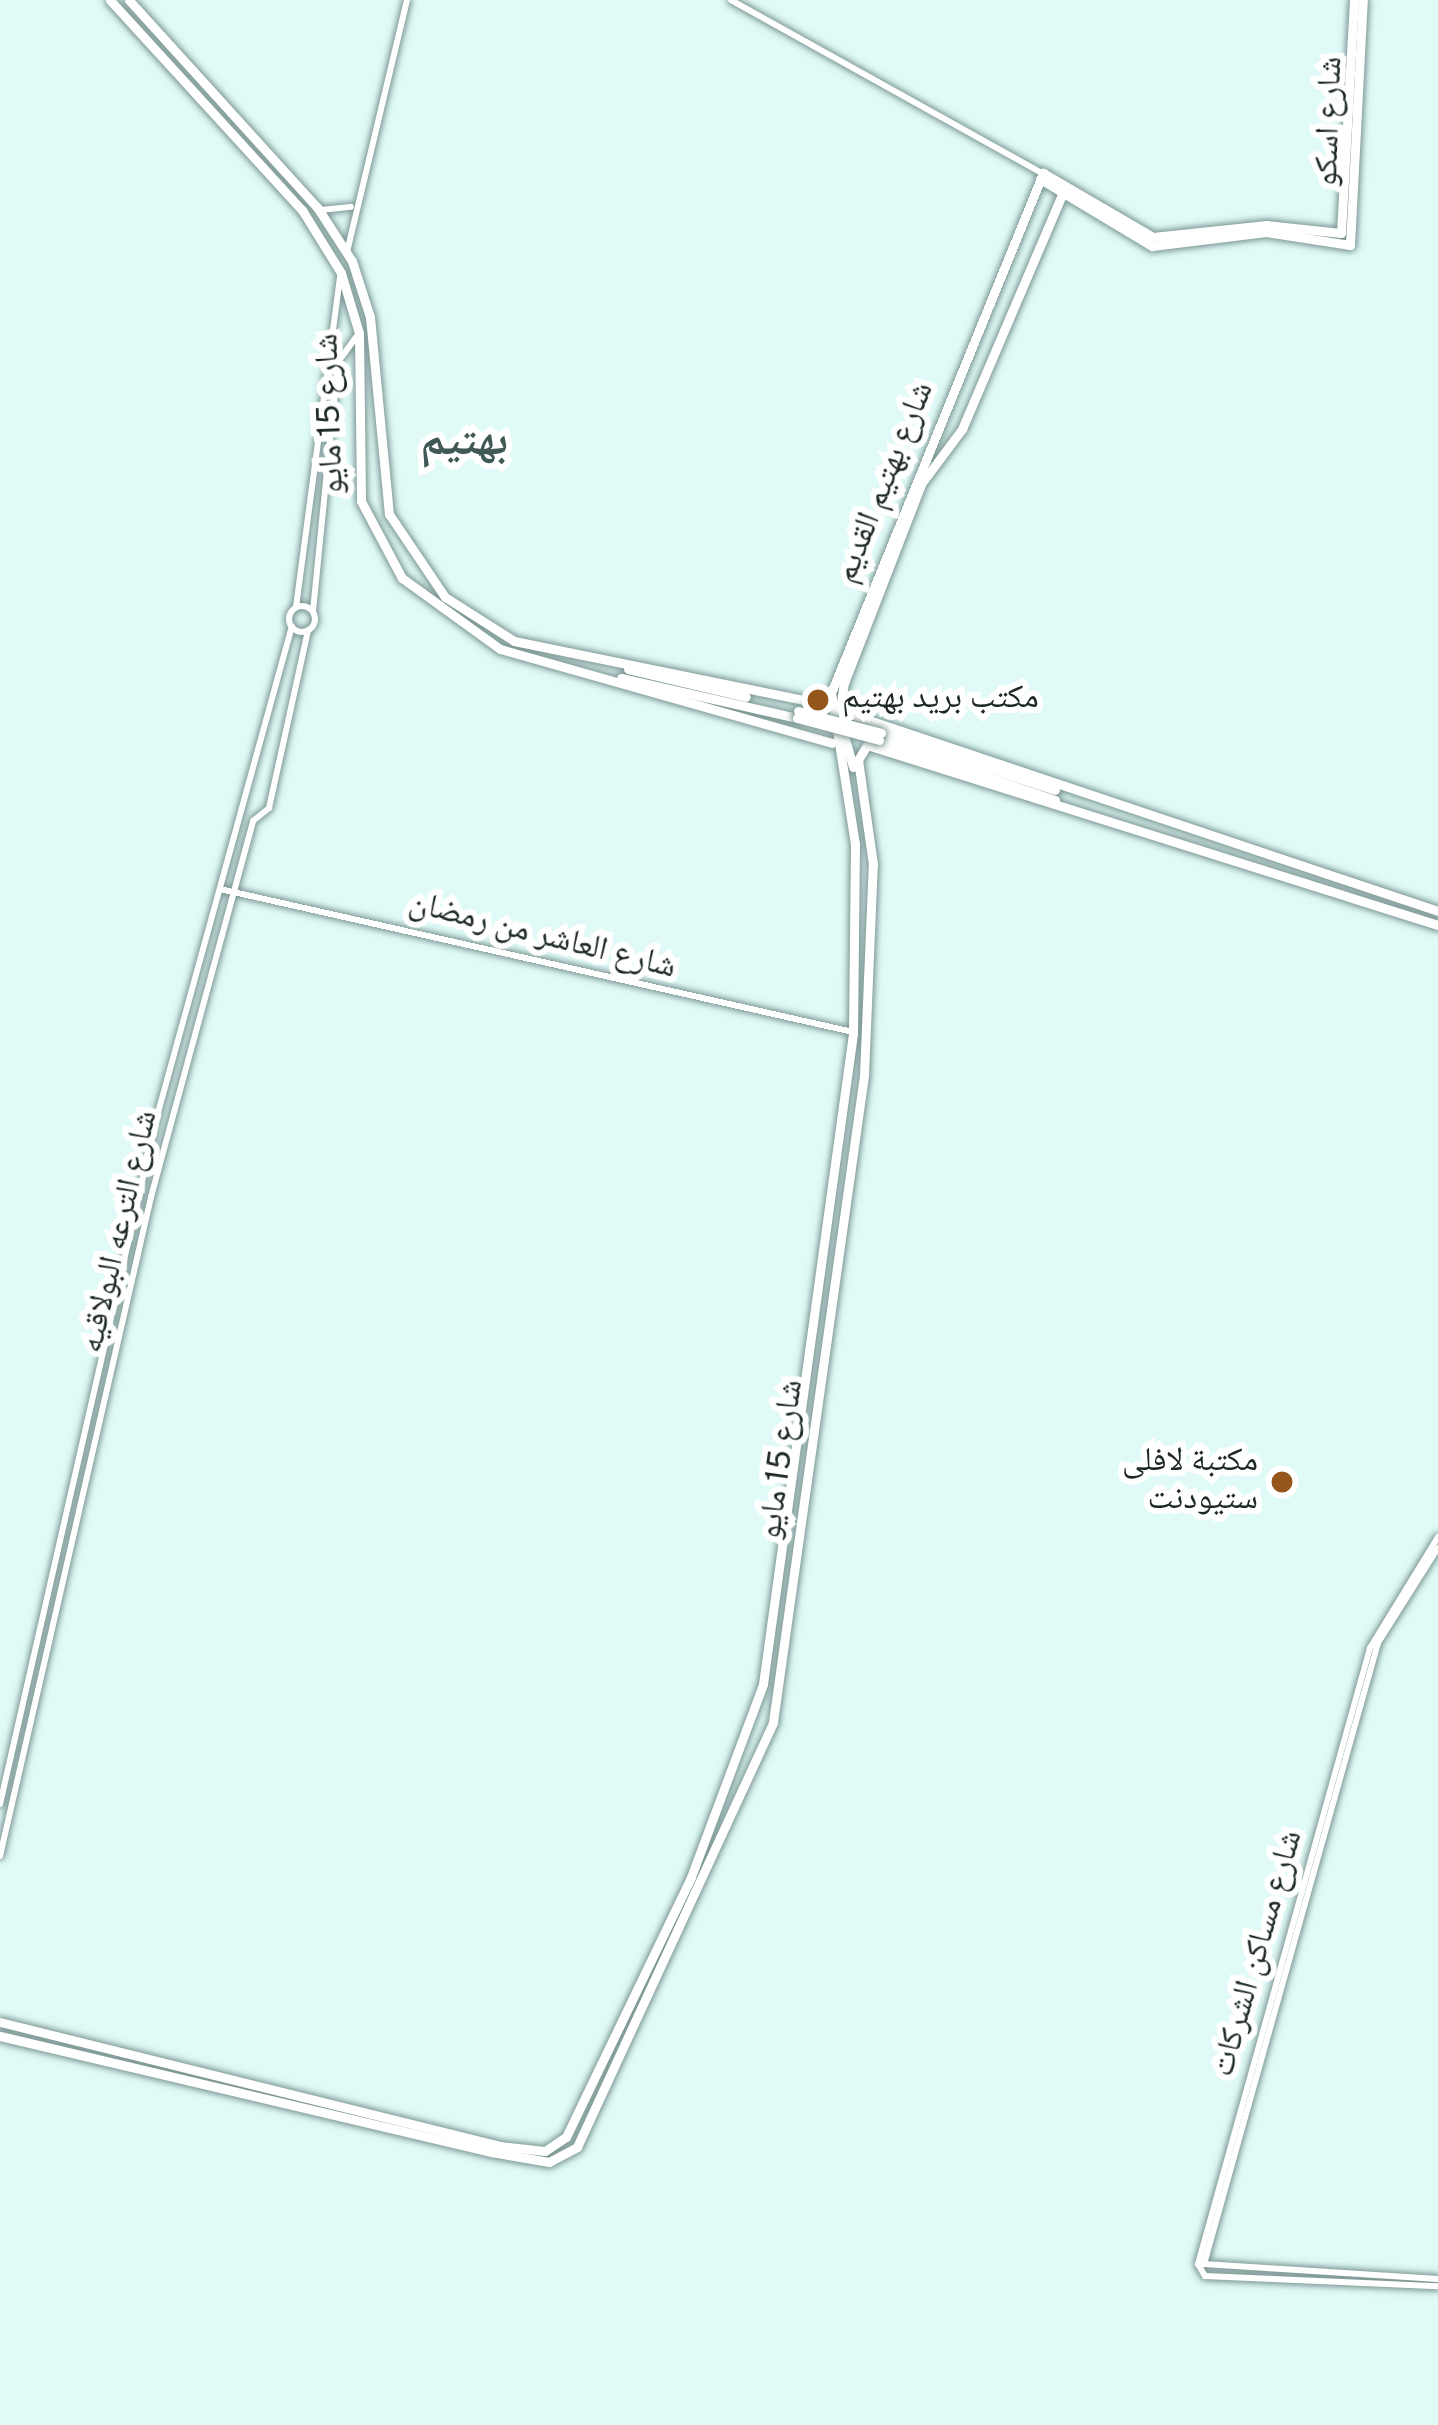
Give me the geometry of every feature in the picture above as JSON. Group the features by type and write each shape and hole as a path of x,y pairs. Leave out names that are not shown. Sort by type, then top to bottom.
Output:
{"main road":[{"name":"شارع 15 مايو","path":"110,0 302,211 341,273 358,333 361,501 365,520 402,578 449,620 500,649 812,731 832,744"},
{"name":"شارع 15 مايو","path":"129,0 317,207 347,252 372,332 383,491 389,514 430,582 476,622 615,662 814,709 833,708"},
{"name":"شارع اسكو","path":"1175,242 1345,229 1354,0"},
{"name":"شارع اسكو","path":"1175,242 1266,232 1350,244 1363,0"},
{"path":"1039,174 1138,242 1175,242"},
{"name":"شارع بهتيم القديم","path":"852,820 832,744 833,708 1039,174"},
{"name":"شارع بهتيم القديم","path":"833,708 921,484 962,429 1064,192"},
{"path":"361,501 383,491"},
{"path":"365,520 389,514"},
{"path":"615,662 1072,793"},
{"path":"598,675 879,740 1067,806"},
{"path":"833,708 1072,793 1438,911"},
{"path":"833,708 868,812"},
{"path":"812,731 814,709"},
{"name":"شارع 15 مايو","path":"0,2036 491,2152 572,2154 763,1756 834,1297 867,1039 868,812 858,760 867,745 862,733 873,724"},
{"path":"867,745 1438,925"},
{"name":"شارع 15 مايو","path":"0,2022 500,2146 555,2148 681,1898 752,1723 819,1295 853,1032 852,820"},
{"path":"821,1274 837,1276"},
{"path":"819,1295 834,1297"}],"street":[{"path":"347,252 351,207 407,0"},
{"path":"731,0 1039,174"},
{"path":"317,207 351,207"},
{"path":"341,273 296,607 313,611 339,357 358,333"},
{"name":"شارع الترعه البولاقيه","path":"0,1804 176,1046 296,607"},
{"name":"شارع الترعه البولاقيه","path":"0,1856 192,1050 253,821 269,808 313,611"},
{"path":"292,626 308,630"},
{"name":"شارع العاشر من رمضان","path":"220,889 853,1032"},
{"path":"176,1046 192,1050"},
{"path":"1372,1650 1438,1537"},
{"path":"1372,1650 1438,1548"},
{"name":"شارع مساكن الشركات","path":"1372,1650 1202,2268 1438,2283"}],"place":[{"name":"مكتب بريد بهتيم","path":"818,700"},
{"name":"مكتبة لافلى ستيودنت","path":"1282,1482"}],"district":[{"name":"بهتيم","path":"464,443"}]}
